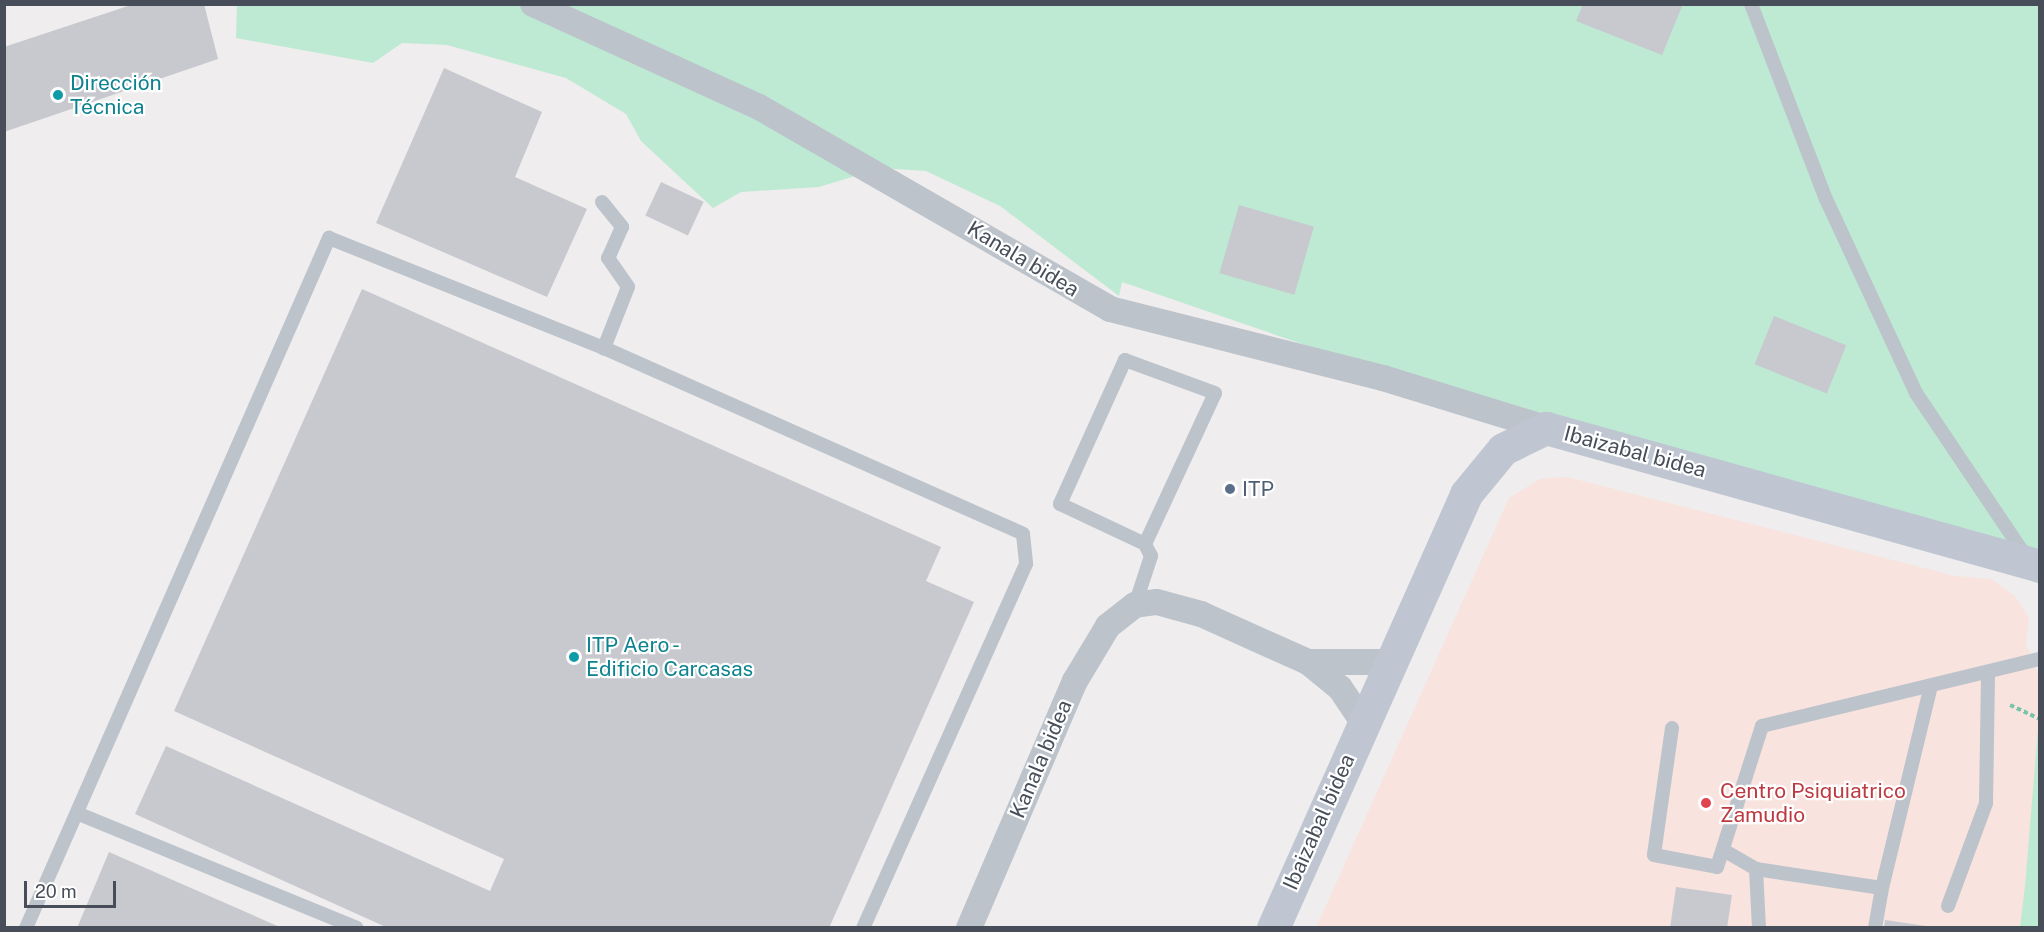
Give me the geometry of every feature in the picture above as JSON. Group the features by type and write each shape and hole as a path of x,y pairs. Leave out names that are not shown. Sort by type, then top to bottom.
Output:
{"street":[{"name":"Kanala bidea","path":"533,4 759,107 1110,309 1383,378 1546,428"},
{"name":"Ibaizabal bidea","path":"1273,927 1466,494 1503,449 1546,428 2033,562"},
{"path":"1135,605 1157,602 1201,614 1308,662 1340,688 1363,722"},
{"name":"Kanala bidea","path":"969,927 1075,681 1108,626 1135,605"},
{"path":"1308,662 1390,662"}],"lane":[{"path":"1751,4 1826,199 1916,393 2033,562"},
{"path":"602,202 622,226 608,258 628,287 604,348"},
{"path":"26,927 79,814 329,238 604,348 1023,534 1026,564 863,927"},
{"path":"1135,605 1151,556 1145,544 1060,504 1125,360 1215,393 1145,544"},
{"path":"1672,728 1654,855 1717,867 1725,851 1762,726 1930,689 2040,659"},
{"path":"1948,906 1986,803 1988,675"},
{"path":"1875,927 1882,888 1930,689"},
{"path":"79,814 357,927"},
{"path":"1725,851 1755,869 1882,888"},
{"path":"1755,869 1759,927"}],"path":[{"path":"1988,695 2040,719"}],"shaded area":[{"name":"Centro Psiquiatrico Zamudio","path":"1567,477 1955,576 1991,579 2015,596 2029,618 2026,644 2040,678 2039,927 1316,928 1509,498 1540,479"}],"green space":[{"path":"237,4 2039,5 2039,583 2031,581 1985,538 1555,431 1122,282 1119,296 1000,206 926,171 881,168 819,187 741,192 713,208 641,141 626,114 566,78 447,45 402,43 373,63 236,38"},
{"path":"2039,716 2039,927 2020,927 2025,886"}],"building":[{"name":"Dirección Técnica","path":"134,4 204,4 218,59 4,132 4,47"},
{"path":"1583,4 1683,4 1662,55 1576,21"},
{"path":"444,68 542,112 515,177 587,209 547,297 376,223"},
{"path":"661,182 704,202 688,235 645,216"},
{"path":"1239,205 1314,226 1294,295 1219,273"},
{"name":"ITP Aero - Edificio Carcasas","path":"362,289 941,547 926,581 974,602 829,928 388,928 135,814 166,746 490,891 504,859 174,711"},
{"path":"1774,316 1846,345 1827,393 1755,364"},
{"path":"109,852 282,928 77,928"},
{"path":"1676,887 1732,895 1727,928 1670,928"},
{"path":"1885,920 1926,926 1926,928 1884,928"}],"place":[{"name":"Dirección Técnica","path":"58,95"},
{"name":"ITP","path":"1230,489"},
{"name":"ITP Aero - Edificio Carcasas","path":"574,657"},
{"name":"Centro Psiquiatrico Zamudio","path":"1706,803"}]}
